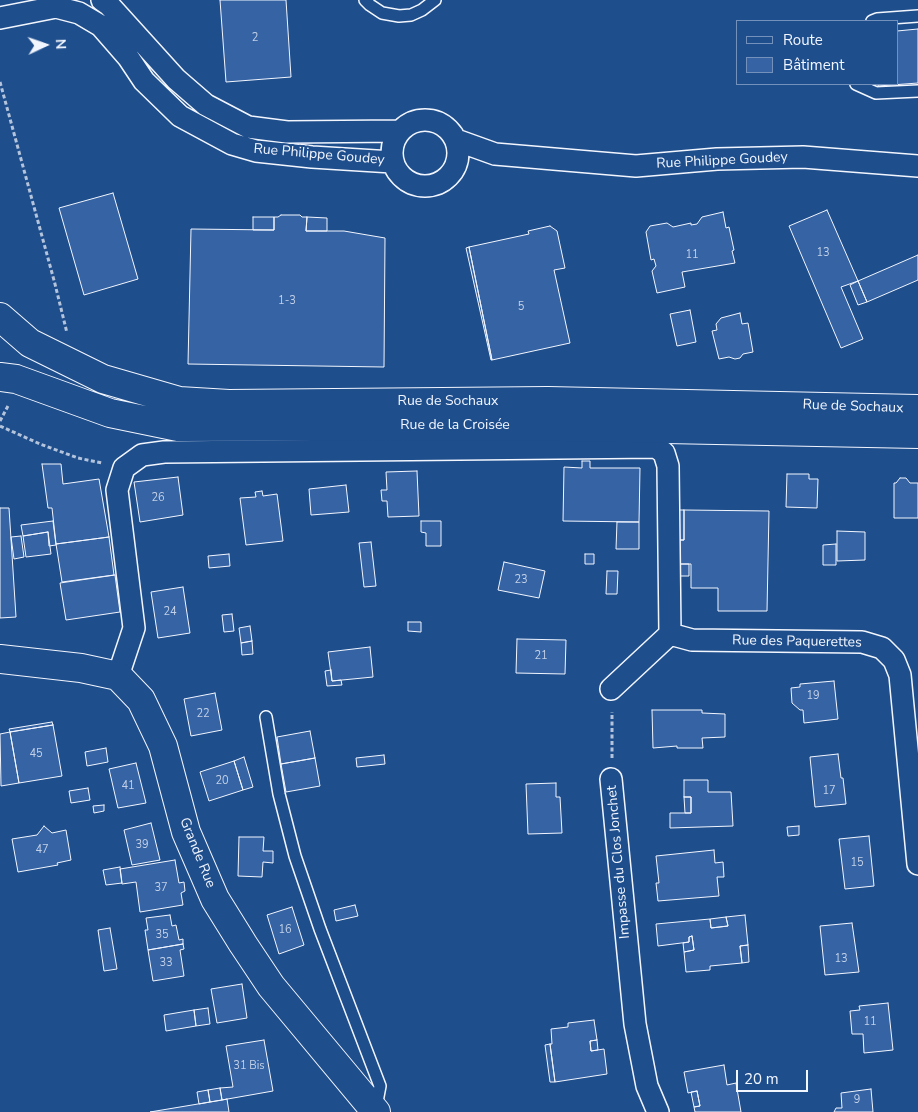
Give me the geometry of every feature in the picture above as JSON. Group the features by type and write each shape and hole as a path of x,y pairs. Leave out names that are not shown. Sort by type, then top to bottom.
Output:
{"main road":[{"name":"Rue de Sochaux","path":"0,317 30,343 103,379 179,402 239,404 548,401 918,409"},
{"name":"Rue de la Croisée","path":"0,377 16,379 110,413 178,427 514,426 918,434"},
{"path":"832,406 918,396"},
{"path":"0,658 81,668 118,676"},
{"name":"Grande Rue","path":"118,676 141,700 163,746 186,832 216,899 242,944 271,986 376,1112"}],"street":[{"name":"Rue Philippe Goudey","path":"108,2 176,78 206,106 248,127 287,132 400,131"},
{"name":"Rue Philippe Goudey","path":"0,18 56,7 79,13 101,26 128,58 144,81 180,116 232,144 256,152 392,162"},
{"path":"420,120 431,120 447,128 456,140 458,156 450,176 430,186 419,186 409,182 400,175 392,162 394,141 400,131 409,124 420,120"},
{"name":"Rue Philippe Goudey","path":"456,140 495,154 636,166 718,159 803,157 918,166"},
{"name":"Rue Philippe Goudey","path":"455,167 495,154"},
{"path":"118,676 134,628 118,490 124,468 142,455 164,452 656,447 664,453 668,466 670,634 611,689"},
{"name":"Rue des Paquerettes","path":"670,634 692,640 862,642 882,648 894,660 900,674 918,864"},
{"name":"Impasse du Clos Jonchet","path":"611,778 635,1024 646,1086 658,1112"}],"lane":[{"path":"365,0 382,13 399,16 411,15 422,10 435,0"},
{"path":"874,20 918,16"},
{"path":"858,85 876,93 918,91"},
{"name":"Grande Rue","path":"266,717 279,794 295,856 320,929 380,1086 376,1112"}],"path":[{"path":"0,82 55,284"},
{"path":"0,426 78,458 124,468"},
{"name":"Impasse du Clos Jonchet","path":"611,689 611,778"}],"building":[{"path":"220,0 286,0 291,77 226,82"},
{"path":"918,29 918,83 898,84 898,31"},
{"path":"113,193 138,279 84,295 59,208"},
{"path":"827,210 858,281 841,287 863,339 841,348 789,226"},
{"path":"723,212 726,228 729,227 735,263 682,272 685,287 657,293 652,271 656,266 654,259 651,260 646,232 650,226 667,223 673,227 691,223 691,225 697,224 702,217"},
{"path":"281,215 307,217 306,231 344,231 385,238 384,367 188,364 191,229 274,230 274,217"},
{"path":"253,217 274,217 274,230 253,230"},
{"path":"307,217 327,218 327,231 306,231"},
{"path":"550,226 557,231 565,268 554,270 570,343 492,360 469,247 529,234 528,231"},
{"path":"469,247 492,360 466,248"},
{"path":"918,255 918,280 867,302 858,281"},
{"path":"858,281 867,302 858,305 850,285"},
{"path":"690,310 696,342 677,346 670,314"},
{"path":"740,313 742,324 748,323 753,352 743,354 740,358 729,357 719,359 712,331 717,330 716,324 721,318"},
{"path":"582,461 590,461 590,468 640,468 639,522 563,521 564,467 582,468"},
{"path":"42,464 61,464 63,484 99,479 109,537 56,544 52,508 48,508"},
{"path":"417,471 419,516 388,517 387,501 382,501 381,490 387,490 386,472"},
{"path":"787,474 809,474 809,479 818,479 817,508 786,507"},
{"path":"178,477 183,515 140,522 134,482"},
{"path":"900,478 906,478 910,483 918,483 918,518 894,518 894,483"},
{"path":"346,485 349,512 311,515 309,489"},
{"path":"262,491 263,496 277,494 283,541 246,545 240,498 256,497 255,492"},
{"path":"0,508 9,508 16,617 0,618"},
{"path":"675,510 684,510 684,540 675,540"},
{"path":"684,510 769,511 767,611 718,611 718,588 691,588 691,564 674,564 675,540 684,540"},
{"path":"53,521 56,545 49,546 48,532 23,536 21,525"},
{"path":"421,521 441,521 441,546 426,546 426,533 421,532"},
{"path":"617,522 639,522 639,549 616,549"},
{"path":"837,531 865,532 865,560 837,561"},
{"path":"48,532 51,554 26,557 23,536"},
{"path":"21,536 24,557 14,559 11,537"},
{"path":"109,537 114,575 62,582 56,544"},
{"path":"371,542 376,586 364,587 359,543"},
{"path":"836,544 836,565 823,565 823,545"},
{"path":"229,554 230,566 209,568 208,556"},
{"path":"585,554 594,554 594,564 585,564"},
{"path":"504,562 545,571 539,598 498,590"},
{"path":"674,564 689,564 689,576 674,576"},
{"path":"607,571 618,571 617,594 606,594"},
{"path":"115,575 120,612 66,620 60,583"},
{"path":"183,587 190,633 158,638 151,592"},
{"path":"232,614 234,631 224,632 222,615"},
{"path":"408,622 421,622 421,632 408,631"},
{"path":"250,626 252,641 241,643 239,628"},
{"path":"517,639 566,640 565,674 516,673"},
{"path":"252,641 253,654 242,655 241,643"},
{"path":"370,647 373,677 332,681 328,652"},
{"path":"331,670 332,681 341,680 342,685 327,686 325,671"},
{"path":"834,681 838,719 804,723 803,710 800,710 792,703 791,688 800,687 800,684"},
{"path":"215,693 222,730 191,736 184,699"},
{"path":"652,710 702,710 702,713 725,714 725,737 702,738 703,748 677,748 677,746 653,748"},
{"path":"52,722 53,725 10,732 9,729"},
{"path":"53,725 62,776 19,783 10,732"},
{"path":"310,731 315,758 281,764 277,737"},
{"path":"10,732 19,783 1,786 0,734"},
{"path":"106,748 108,762 87,766 85,752"},
{"path":"838,754 846,804 815,807 810,757"},
{"path":"384,755 385,764 357,767 356,758"},
{"path":"244,757 253,787 243,790 234,761"},
{"path":"315,758 320,786 286,792 281,764"},
{"path":"234,761 243,790 209,801 200,772"},
{"path":"136,763 146,803 118,808 109,769"},
{"path":"684,780 708,780 708,792 731,792 733,826 670,828 670,813 691,813 691,797 684,797"},
{"path":"556,783 556,797 560,797 562,833 528,834 526,784"},
{"path":"88,788 90,800 71,803 69,791"},
{"path":"684,797 691,797 691,813 685,813"},
{"path":"104,805 104,811 94,813 93,806"},
{"path":"151,823 160,860 132,865 124,830"},
{"path":"44,826 52,833 66,830 71,860 57,863 58,865 18,872 12,839 37,835"},
{"path":"799,826 799,835 788,836 787,827"},
{"path":"869,836 874,886 845,889 839,839"},
{"path":"239,837 264,837 263,851 273,851 273,863 263,862 262,877 238,876"},
{"path":"714,850 715,863 723,862 724,877 717,877 719,896 658,901 656,883 659,883 656,856"},
{"path":"175,860 179,883 184,882 185,891 181,893 183,905 140,912 136,882 122,884 120,869"},
{"path":"120,867 122,883 106,885 103,870"},
{"path":"355,905 358,916 336,921 334,910"},
{"path":"292,907 304,945 279,954 267,915"},
{"path":"170,915 172,926 176,925 179,940 183,939 183,944 148,950 145,930 148,930 146,918"},
{"path":"745,915 748,945 740,946 742,963 710,966 710,970 686,972 684,952 694,950 692,936 689,937 689,942 658,946 656,924 710,919 711,928 728,926 726,917"},
{"path":"726,917 728,926 711,928 710,919"},
{"path":"852,923 859,972 825,975 820,926"},
{"path":"110,928 117,969 104,971 98,930"},
{"path":"692,936 694,950 684,952 683,943 689,942 689,937"},
{"path":"183,944 184,949 180,950 184,976 153,981 148,950"},
{"path":"748,945 749,962 742,963 740,946"},
{"path":"242,984 247,1018 217,1023 211,989"},
{"path":"888,1003 893,1050 864,1053 863,1034 852,1034 850,1011 860,1010 859,1006"},
{"path":"208,1008 210,1024 196,1026 194,1010"},
{"path":"194,1010 196,1026 166,1031 164,1015"},
{"path":"594,1020 597,1040 590,1041 591,1051 604,1049 607,1074 555,1082 550,1044 552,1044 551,1029 568,1027 568,1023"},
{"path":"264,1040 273,1091 222,1100 220,1088 233,1087 226,1046"},
{"path":"597,1040 598,1050 591,1051 590,1041"},
{"path":"550,1044 555,1082 550,1082 545,1045"},
{"path":"724,1065 727,1085 736,1083 741,1112 695,1112 694,1107 700,1106 697,1091 688,1093 684,1072"},
{"path":"220,1088 222,1100 210,1102 208,1090"},
{"path":"871,1089 873,1112 834,1112 836,1108 842,1108 841,1093"},
{"path":"208,1090 210,1102 199,1104 197,1092"},
{"path":"697,1091 700,1106 694,1107 691,1092"},
{"path":"227,1099 229,1112 150,1112 222,1100"}]}
